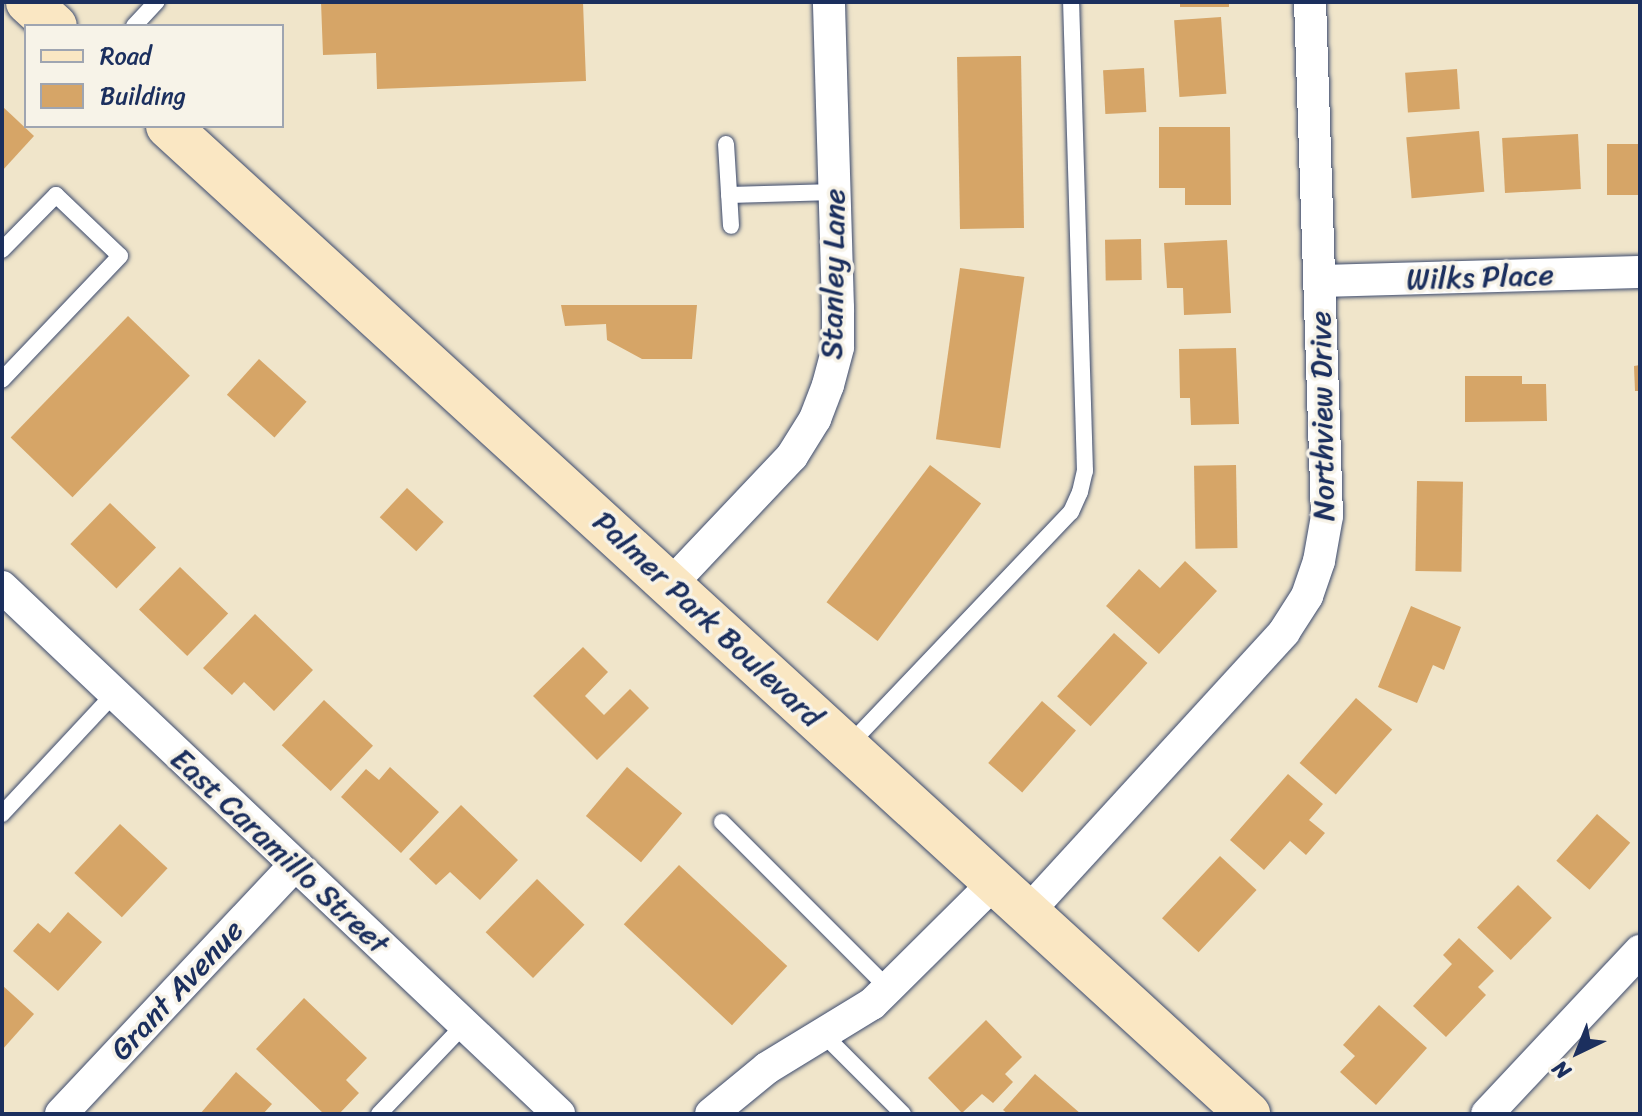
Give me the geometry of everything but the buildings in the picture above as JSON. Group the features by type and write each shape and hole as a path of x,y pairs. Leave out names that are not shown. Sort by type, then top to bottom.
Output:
{"main road":[{"path":"28,2 53,24"},
{"name":"Palmer Park Boulevard","path":"170,128 1248,1114"}],"street":[{"name":"Stanley Lane","path":"671,584 767,484 815,419 838,347 829,2"},
{"name":"Northview Drive","path":"1026,914 1253,669 1307,596 1327,516 1310,2"},
{"name":"Wilks Place","path":"1320,281 1640,272"},
{"name":"East Caramillo Street","path":"2,587 559,1114"},
{"name":"Grant Avenue","path":"61,1114 294,866"},
{"path":"711,1114 767,1068 889,989 994,883"},
{"path":"1487,1114 1640,951"}],"lane":[{"path":"136,24 156,2"},
{"path":"847,747 1071,512 1080,492 1085,471 1071,2"},
{"path":"726,144 731,226"},
{"path":"729,195 835,192"},
{"path":"2,250 56,195 120,256 2,380"},
{"path":"2,814 114,694"},
{"path":"722,822 889,989"},
{"path":"379,1114 464,1025"},
{"path":"823,1034 903,1114"}]}
